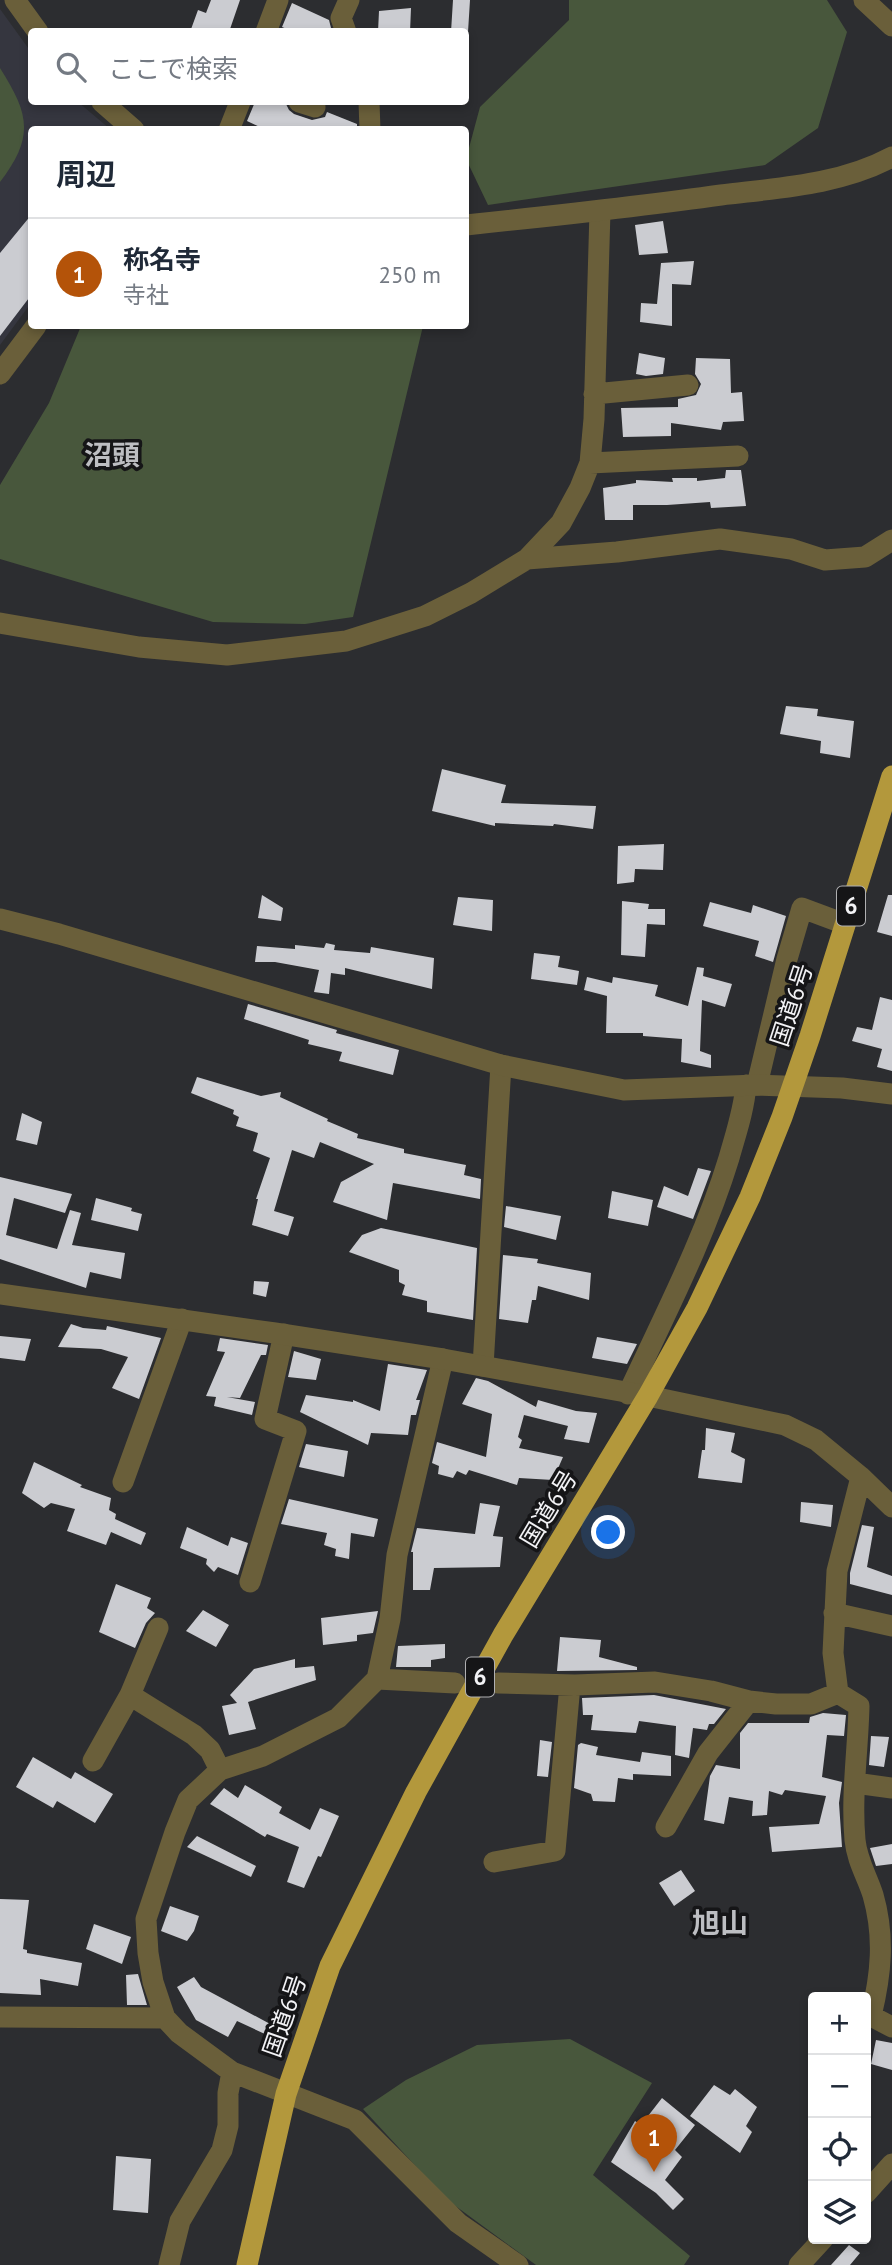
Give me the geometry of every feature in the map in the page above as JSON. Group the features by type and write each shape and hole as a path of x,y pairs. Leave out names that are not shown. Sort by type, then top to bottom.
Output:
{"highway":[{"name":"国道6号","path":"247,2265 286,2094 330,1966 416,1792 638,1395 703,1296 750,1197 810,1036 892,776"}],"street":[{"path":"15,0 35,28"},
{"path":"268,28 278,0"},
{"path":"345,28 341,18 349,0"},
{"path":"864,0 892,26"},
{"path":"105,105 129,126"},
{"path":"231,126 239,105"},
{"path":"369,105 370,126"},
{"path":"469,225 816,183 853,173 892,157"},
{"path":"0,623 139,647 226,654 346,641 425,616 471,593 527,559 561,523 590,463 600,211"},
{"path":"0,374 34,329"},
{"path":"594,394 688,384"},
{"path":"590,463 738,456"},
{"path":"527,559 617,552 720,539 791,549 825,560 865,557 892,540"},
{"path":"638,1395 702,1236 741,1118 802,908 845,923"},
{"path":"0,919 59,934 501,1065 624,1090 751,1085 842,1088 892,1094"},
{"path":"483,1366 501,1065"},
{"path":"0,1294 284,1334 483,1366 785,1426 816,1440 892,1507"},
{"path":"123,1482 182,1319"},
{"path":"250,1582 296,1431 265,1419 284,1334"},
{"path":"443,1360 397,1555 390,1619 377,1679 338,1718 262,1756 219,1770 188,1800 146,1919 148,1953 153,1982 165,2018 179,2033 232,2072 355,2120 458,2223 518,2265"},
{"path":"838,1693 833,1653 837,1571 861,1477"},
{"path":"834,1614 892,1626"},
{"path":"93,1761 130,1695 158,1628"},
{"path":"377,1679 455,1683"},
{"path":"498,1683 570,1685 655,1682 711,1691 749,1701 811,1704 838,1693"},
{"path":"494,1862 555,1851 570,1685"},
{"path":"838,1693 859,1706 855,1783 856,1842 860,1866 872,1892 879,1920 882,1951 880,1981 871,2017 892,2027"},
{"path":"130,1695 194,1735 210,1750 219,1770"},
{"path":"666,1827 708,1753 749,1701"},
{"path":"855,1783 892,1788"},
{"path":"0,2017 165,2018"},
{"path":"169,2265 180,2221 222,2150 228,2126 228,2093 232,2072"},
{"path":"871,2187 892,2164"},
{"path":"799,2265 818,2244"}],"shaded area":[{"path":"0,9 28,48 28,105 82,105 106,126 28,126 28,307 0,345"}],"green space":[{"path":"569,0 827,0 847,32 818,128 765,165 488,205 469,165 469,148 480,107 569,20"},
{"path":"0,68 17,99 24,125 19,151 0,182"},
{"path":"80,329 422,329 353,617 305,624 213,622 0,559 0,485 49,403"},
{"path":"570,2039 652,2083 593,2175 690,2256 684,2265 536,2265 446,2199 363,2109 406,2080 477,2045"}],"building":[{"path":"211,0 240,0 230,28 191,28 198,10 206,13"},
{"path":"453,0 470,0 468,28 451,28"},
{"path":"292,3 329,20 331,28 284,28 282,27"},
{"path":"411,8 410,28 378,28 379,11"},
{"path":"254,105 286,105 294,114 312,120 325,117 327,112 357,126 258,126 247,121"},
{"path":"28,219 28,299 0,336 0,253"},
{"path":"663,221 668,253 639,255 635,225"},
{"path":"694,261 691,285 672,284 672,326 640,322 641,303 657,304 661,263"},
{"path":"639,353 665,358 663,374 636,374"},
{"path":"696,358 730,359 731,393 742,392 744,421 723,422 721,430 671,423 671,436 623,437 621,408 678,407 678,399 696,395 701,384 695,374"},
{"path":"726,470 741,470 746,506 711,508 710,502 633,505 633,520 605,520 603,488 636,483 636,480 673,482 672,478 697,478 697,481 725,478"},
{"path":"786,706 818,709 817,716 854,721 850,758 820,753 821,741 780,734"},
{"path":"442,769 506,785 501,803 596,806 593,829 554,824 495,823 495,826 432,811"},
{"path":"664,844 663,870 635,869 634,882 617,884 618,846"},
{"path":"262,895 283,908 281,921 258,918"},
{"path":"888,895 892,895 892,936 877,932"},
{"path":"458,897 493,900 492,931 453,925"},
{"path":"622,901 649,904 648,909 665,909 665,925 647,924 645,957 621,955"},
{"path":"710,902 751,913 753,905 786,916 773,962 755,956 759,941 703,926"},
{"path":"326,943 335,945 334,950 370,953 371,947 434,958 432,989 345,968 345,975 331,973 329,994 314,992 319,970 275,962 255,962 257,946 295,949 295,945 324,948"},
{"path":"534,953 560,956 558,967 579,971 577,985 531,979"},
{"path":"697,967 704,968 703,976 732,984 725,1007 702,1000 700,1051 711,1055 711,1068 681,1062 682,1039 643,1036 643,1033 606,1033 607,996 584,990 587,977 612,983 613,977 658,985 655,996 688,1006"},
{"path":"880,997 892,1000 892,1071 877,1067 882,1049 852,1041 857,1027 872,1030"},
{"path":"248,1004 399,1050 393,1075 339,1061 342,1052 308,1044 309,1040 244,1019"},
{"path":"197,1077 261,1096 281,1092 280,1097 358,1134 357,1138 404,1149 404,1153 466,1165 464,1175 481,1179 480,1199 393,1183 387,1220 333,1202 341,1182 374,1164 320,1142 314,1158 292,1150 274,1211 294,1217 288,1236 252,1225 256,1199 270,1158 253,1151 258,1133 236,1126 239,1117 233,1114 234,1110 191,1093"},
{"path":"22,1113 42,1122 37,1145 16,1140"},
{"path":"698,1168 711,1171 693,1219 657,1207 664,1186 688,1196"},
{"path":"0,1177 72,1194 65,1213 14,1198 6,1235 57,1249 70,1210 81,1213 72,1245 125,1253 121,1279 90,1272 86,1288 0,1259"},
{"path":"612,1191 653,1200 648,1226 608,1218"},
{"path":"96,1198 132,1208 131,1211 142,1214 138,1231 91,1220"},
{"path":"506,1206 561,1216 556,1240 504,1227"},
{"path":"381,1228 477,1248 473,1320 427,1312 427,1301 402,1295 405,1285 399,1282 399,1270 349,1252 362,1235"},
{"path":"503,1255 538,1259 537,1263 591,1273 589,1300 538,1286 536,1300 532,1300 528,1323 499,1319"},
{"path":"254,1281 269,1282 266,1297 253,1294"},
{"path":"71,1324 106,1330 107,1326 161,1338 139,1399 112,1388 128,1357 101,1349 58,1347"},
{"path":"0,1336 31,1339 25,1361 0,1358"},
{"path":"597,1337 637,1344 627,1364 592,1358"},
{"path":"220,1338 268,1345 266,1355 261,1355 240,1398 227,1397 255,1402 252,1415 214,1406 216,1397 206,1396 225,1352 217,1351"},
{"path":"294,1351 321,1359 316,1380 288,1377"},
{"path":"388,1364 427,1370 416,1400 420,1400 416,1415 411,1415 408,1435 371,1433 368,1445 300,1412 306,1395 353,1400 380,1411"},
{"path":"476,1378 488,1381 536,1407 538,1400 576,1411 597,1413 589,1443 564,1439 568,1426 524,1415 518,1437 522,1440 519,1448 563,1457 553,1480 519,1478 517,1485 469,1470 466,1475 457,1471 453,1478 438,1474 439,1466 432,1463 437,1442 486,1457 492,1414 462,1404"},
{"path":"706,1428 735,1433 731,1452 745,1459 742,1483 698,1478 702,1450 705,1450"},
{"path":"306,1444 348,1451 344,1477 299,1467"},
{"path":"34,1462 82,1485 80,1487 111,1498 109,1510 116,1514 115,1519 146,1533 141,1545 111,1532 106,1545 67,1531 75,1509 51,1503 44,1508 22,1493"},
{"path":"289,1499 378,1519 374,1537 351,1533 349,1559 335,1556 336,1549 324,1545 327,1533 281,1524"},
{"path":"801,1502 833,1505 831,1527 800,1522"},
{"path":"480,1503 500,1506 493,1536 503,1537 500,1567 434,1568 430,1590 413,1590 411,1552 417,1528 475,1534"},
{"path":"862,1525 874,1527 867,1567 892,1576 892,1595 850,1584 850,1573"},
{"path":"187,1527 228,1546 231,1537 248,1543 238,1575 218,1567 214,1572 206,1564 207,1559 180,1548"},
{"path":"116,1584 151,1598 147,1608 155,1613 146,1623 135,1648 99,1632"},
{"path":"203,1610 229,1625 216,1647 186,1631"},
{"path":"378,1611 373,1633 357,1635 357,1641 323,1645 321,1618"},
{"path":"560,1637 601,1640 599,1657 637,1667 637,1670 557,1671"},
{"path":"445,1644 445,1658 431,1660 431,1667 396,1667 398,1646"},
{"path":"295,1659 295,1668 314,1666 316,1680 248,1702 256,1729 229,1735 222,1706 237,1703 230,1695 254,1669"},
{"path":"654,1695 726,1709 714,1724 709,1724 707,1730 693,1728 689,1758 675,1755 676,1726 639,1721 636,1733 591,1730 593,1715 583,1715 582,1698"},
{"path":"823,1713 846,1715 844,1736 827,1735 822,1777 842,1782 839,1803 842,1847 772,1852 769,1827 819,1824 826,1796 785,1790 782,1795 769,1791 767,1815 752,1816 753,1801 729,1797 724,1824 704,1820 710,1776 716,1765 740,1769 740,1733 748,1723 809,1723 810,1717"},
{"path":"871,1736 889,1737 884,1767 869,1765"},
{"path":"540,1740 552,1742 548,1777 537,1776"},
{"path":"581,1743 598,1747 596,1755 640,1762 642,1752 671,1756 671,1776 633,1774 633,1780 618,1778 615,1802 593,1801 591,1794 574,1788 578,1745"},
{"path":"33,1757 71,1779 75,1772 113,1794 95,1823 57,1801 53,1808 16,1787"},
{"path":"245,1785 282,1807 279,1813 310,1830 320,1808 339,1816 304,1888 287,1882 299,1847 267,1834 265,1837 210,1804 224,1788 238,1798"},
{"path":"197,1836 256,1866 251,1877 187,1847"},
{"path":"892,1844 892,1864 876,1866 870,1848"},
{"path":"681,1870 695,1891 674,1906 659,1883"},
{"path":"0,1899 29,1900 23,1949 27,1950 27,1953 82,1963 78,1986 40,1979 41,1995 0,1993"},
{"path":"170,1906 199,1916 187,1941 161,1931"},
{"path":"94,1924 131,1937 122,1964 86,1949"},
{"path":"138,1974 147,2005 127,2005 126,1975"},
{"path":"194,1977 201,1987 272,2025 267,2035 237,2021 228,2037 196,2020 177,1987"},
{"path":"876,2040 892,2043 892,2070 871,2064"},
{"path":"714,2085 730,2095 735,2089 757,2107 746,2126 752,2132 740,2153 690,2116"},
{"path":"662,2098 695,2125 675,2150 682,2157 665,2180 684,2199 673,2210 656,2193 611,2162 635,2121 641,2125"},
{"path":"116,2156 151,2159 148,2213 113,2210"},
{"path":"849,2245 860,2253 850,2265 831,2265"}],"place":[{"name":"称名寺","path":"654,2172"}],"district":[{"name":"沼頭","path":"112,455"},
{"name":"旭山","path":"720,1923"}]}
